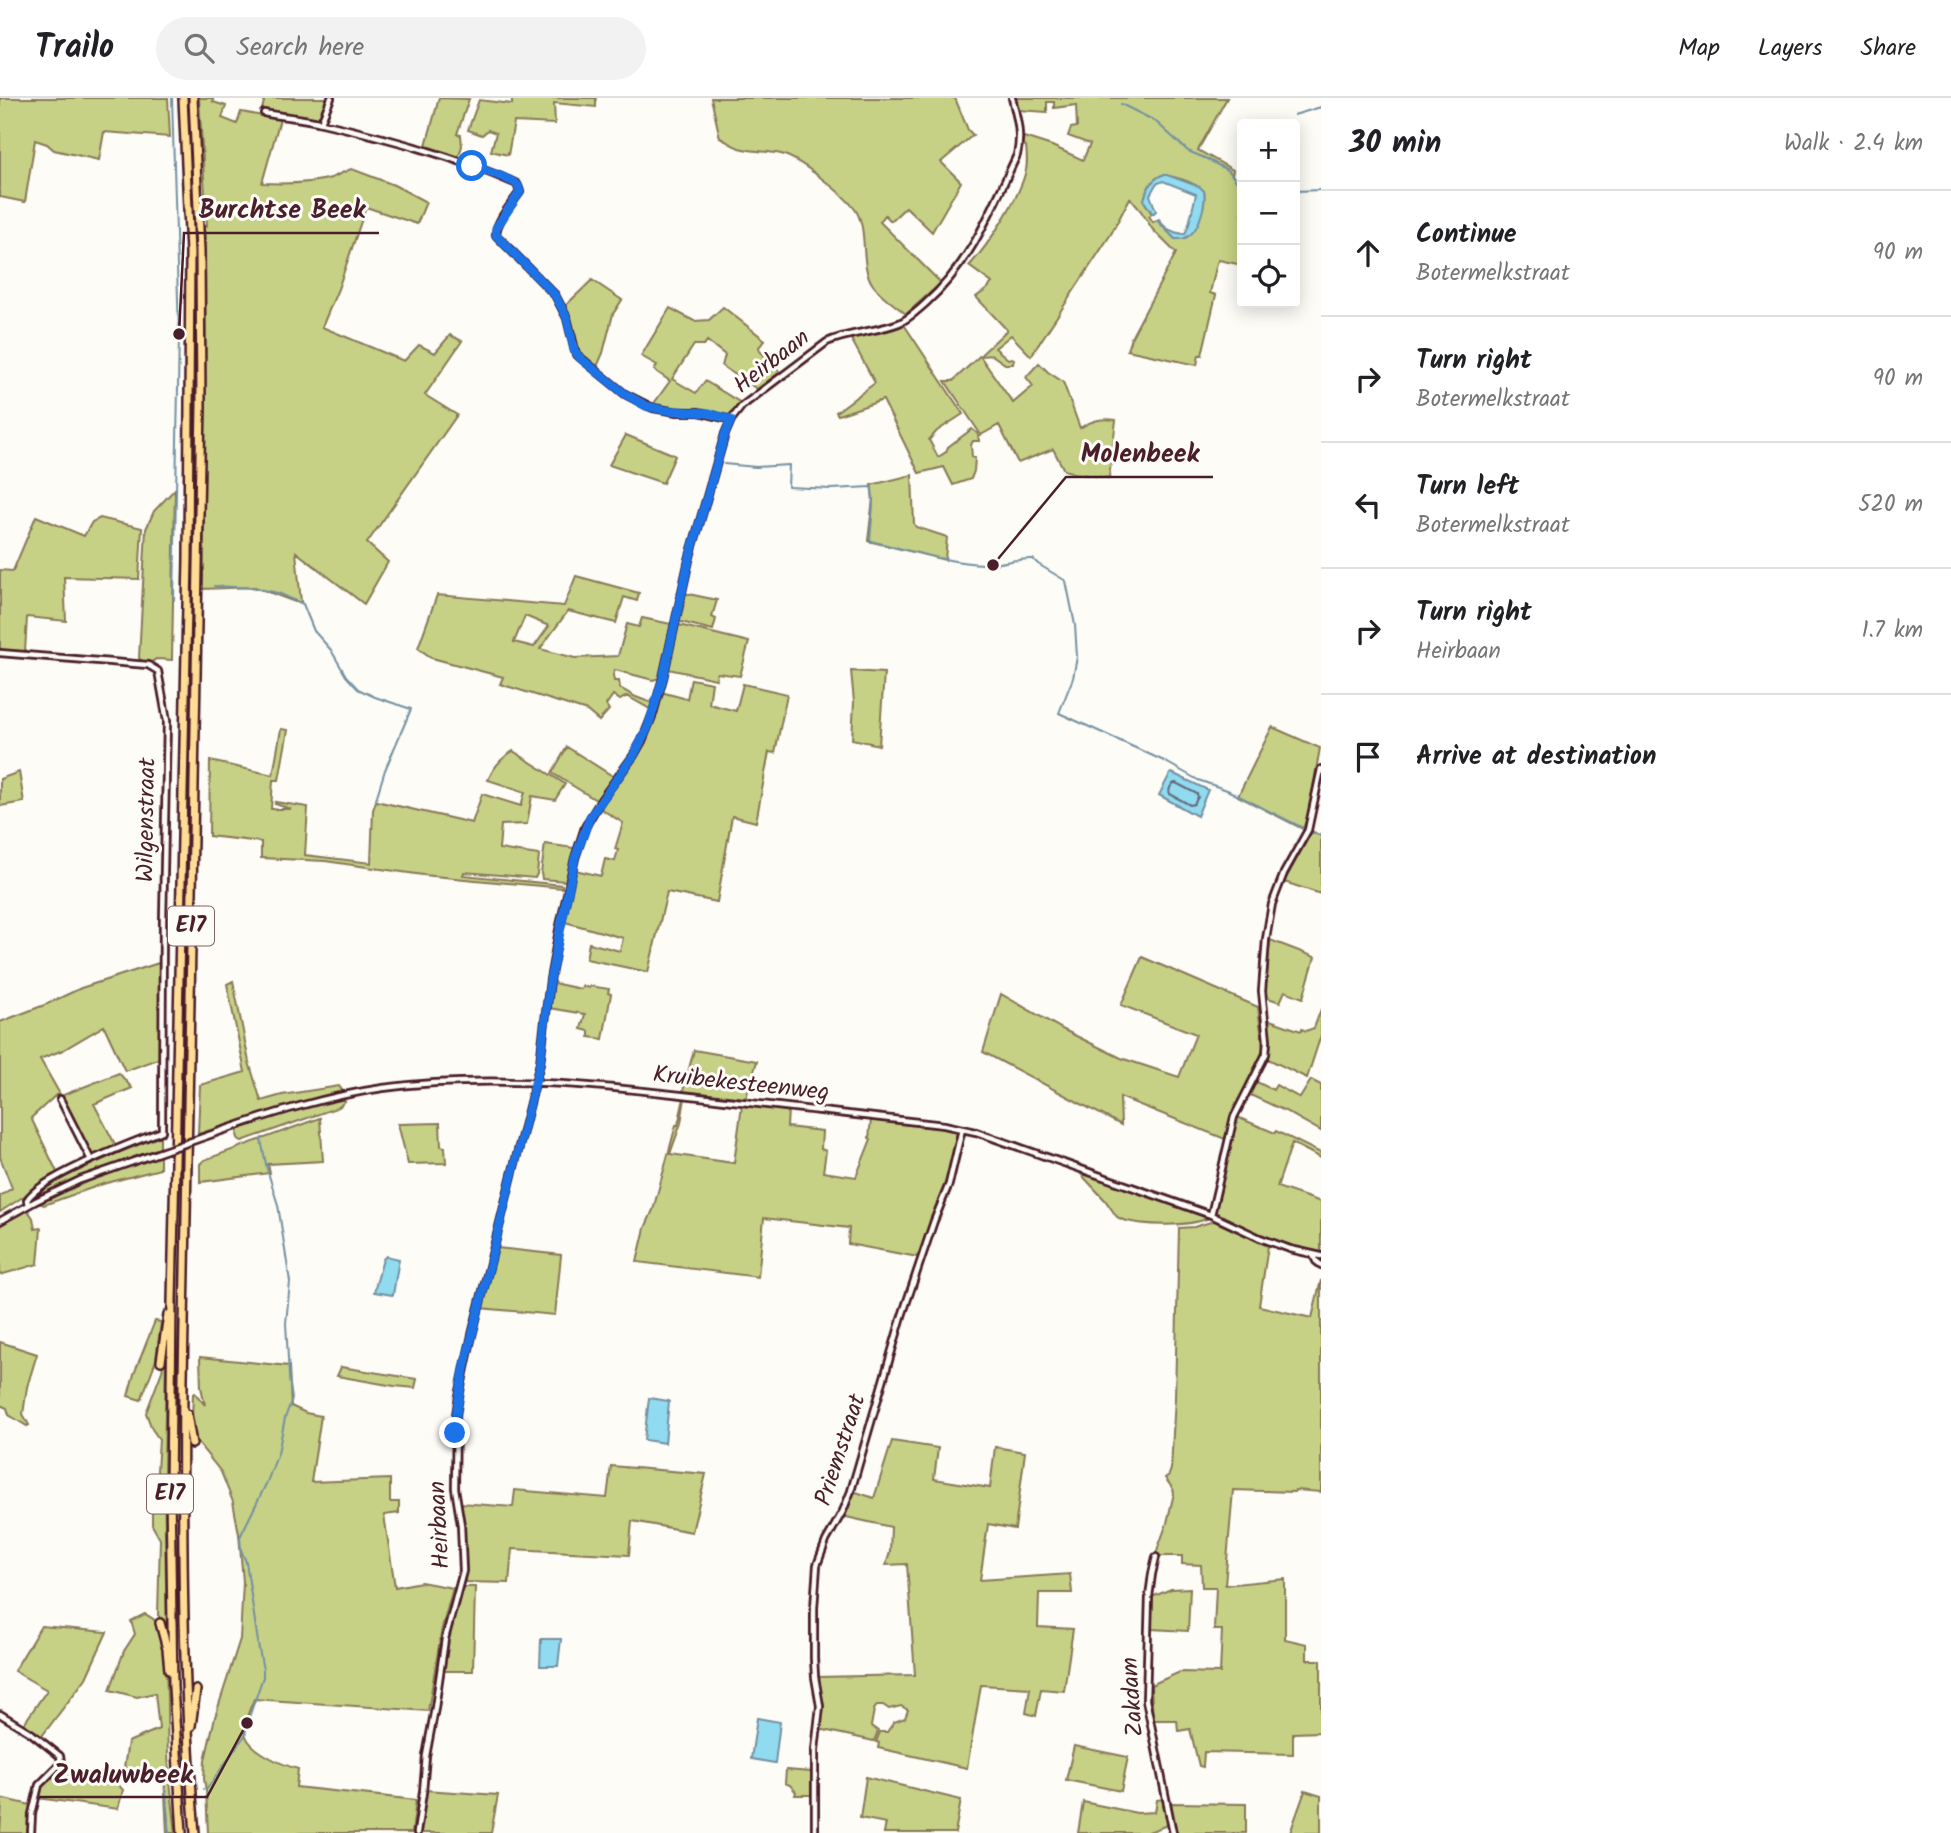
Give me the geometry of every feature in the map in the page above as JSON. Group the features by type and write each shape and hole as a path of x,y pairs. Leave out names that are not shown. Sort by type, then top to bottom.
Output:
{"highway":[{"name":"E17","path":"183,98 190,253 188,490 170,1503 173,1687 183,1833"},
{"name":"E17","path":"193,98 200,251 201,405 182,1548 188,1755 195,1833"},
{"path":"161,1361 172,1301"},
{"path":"183,1380 191,1444"},
{"path":"160,1623 173,1687"},
{"path":"188,1755 196,1690"}],"street":[{"path":"321,122 331,98"},
{"name":"Heirbaan","path":"417,1833 426,1755 445,1639 463,1571 461,1525 455,1488 456,1415 459,1396 540,1063 559,930 581,838 590,817 634,755 648,727 663,678 689,560 731,420 742,407 827,342 901,322 919,310 951,278 974,246 1017,155 1019,124 1012,98"},
{"path":"264,113 321,122 411,146 517,184 520,192 496,228 496,235 555,295 567,318 576,354 625,394 646,406 709,413 731,420"},
{"name":"Wilgenstraat","path":"0,653 148,664 158,671 167,721 162,1131 91,1160"},
{"path":"1211,1215 1234,1117 1262,1063 1267,1047 1262,991 1272,904 1284,873 1308,830 1321,769"},
{"name":"Kruibekesteenweg","path":"28,1205 80,1180 310,1103 382,1088 418,1084 535,1082 675,1094 944,1125 1211,1215 1259,1238 1290,1249 1321,1256"},
{"path":"0,1221 28,1205 30,1194 91,1160 60,1099"},
{"name":"Priemstraat","path":"815,1833 815,1750 820,1706 814,1658 817,1565 851,1492 902,1316 949,1184 962,1129"},
{"path":"1313,1255 1321,1265"},
{"name":"Zakdam","path":"1156,1557 1149,1597 1146,1700 1173,1833"},
{"path":"0,1714 31,1733 60,1756 61,1763 39,1785 32,1814 31,1833"}],"green space":[{"path":"0,98 168,98 170,137 104,132 99,160 54,150 35,140 25,202 0,197"},
{"path":"199,98 213,98 213,102 226,106 222,118 237,124 241,112 280,119 262,183 314,181 331,178 352,169 394,185 426,202 417,224 366,207 322,327 404,361 419,345 435,353 450,335 462,341 425,395 457,415 367,543 388,562 364,604 296,552 301,602 255,587 202,589 204,227 207,226"},
{"path":"265,98 329,98 319,120 316,121 265,111 262,109"},
{"path":"439,98 469,99 457,134 461,135 462,146 458,159 425,149"},
{"path":"512,98 596,98 596,107 554,103 555,124 514,122 508,155 491,151 496,133 488,130 482,135 468,130 479,100 512,104"},
{"path":"711,98 955,98 968,130 973,135 941,162 961,182 932,232 906,207 891,221 885,215 880,222 941,283 906,314 889,301 873,285 869,276 862,226 854,208 820,177 789,157 739,148 720,138"},
{"path":"1015,98 1227,98 1198,150 1233,170 1232,175 1237,182 1237,264 1219,260 1217,263 1210,293 1216,295 1202,355 1199,355 1197,365 1127,350 1176,253 1153,230 1130,198 1111,234 1031,356 1011,335 995,348 1008,359 1014,359 1013,364 1005,364 992,355 980,356 1013,403 1033,386 1026,377 1039,363 1063,382 1080,428 1097,420 1116,420 1109,478 1064,470 1053,449 1018,463 999,425 981,435 945,381 953,381 1007,330 976,297 992,283 969,266 1001,223 1016,197 1027,164 1026,146 1022,145 1024,137 1083,160 1090,144 1068,136 1071,128 1077,127 1076,105 1054,108 1054,102 1047,102 1047,112 1018,110","holes":["1162,175 1178,178 1204,191 1204,204 1200,217 1185,238 1175,239 1157,220 1153,222 1149,216 1152,214 1144,201 1148,189 1158,177"]},
{"path":"592,280 622,300 613,314 596,369 578,353 571,321 564,307"},
{"path":"723,307 765,340 759,347 760,351 780,372 757,389 722,366 725,355 707,341 704,345 694,345 672,379 696,393 705,381 741,403 726,416 701,410 674,410 652,406 670,381 654,370 657,365 641,356 670,308 694,321 709,320"},
{"path":"903,323 963,414 937,431 929,440 938,457 972,429 978,434 979,441 973,441 971,445 972,457 975,458 971,479 953,485 944,467 919,473 883,400 838,415 836,412 875,383 850,337"},
{"path":"626,435 675,456 663,483 609,465"},
{"path":"912,475 914,524 947,537 945,560 868,541 873,498 871,485"},
{"path":"175,489 172,660 156,659 145,662 139,658 146,529 154,511"},
{"path":"36,516 84,536 92,522 100,518 142,528 139,579 64,577 66,621 27,617 25,652 0,651 0,570 13,571"},
{"path":"576,576 639,593 637,601 624,597 616,623 568,611 540,649 575,658 618,656 627,624 639,627 642,618 671,624 659,678 653,680 615,670 613,675 614,681 619,681 620,688 652,703 650,709 627,696 620,700 613,695 606,705 609,710 599,721 587,711 500,684 503,677 432,658 418,648 437,595 564,606","holes":["525,616 549,626 534,647 514,642"]},
{"path":"684,593 717,600 712,617 716,619 713,630 677,621"},
{"path":"676,626 749,642 740,676 717,673 716,679 668,669"},
{"path":"851,671 884,673 879,745 852,739 854,702"},
{"path":"691,679 712,683 709,704 736,711 743,684 787,694 775,753 769,752 756,822 732,816 717,902 667,892 648,972 586,959 589,943 620,951 623,938 565,922 575,870 601,876 605,859 615,861 618,850 615,849 623,823 598,807 641,746 653,720 661,692 687,699"},
{"path":"1272,727 1320,748 1303,829 1238,796"},
{"path":"281,729 288,730 279,780 273,780 271,809 291,809 275,802 308,807 305,855 371,863 373,810 376,801 472,823 482,794 521,806 525,792 488,780 498,764 513,751 565,784 555,800 532,796 527,824 501,825 499,849 539,855 537,874 535,878 464,872 463,875 562,885 562,888 423,875 325,861 261,858 261,842 209,836 210,761 273,775"},
{"path":"567,747 614,777 596,800 552,773"},
{"path":"19,772 24,802 0,806 0,779"},
{"path":"1312,831 1321,836 1321,894 1284,882"},
{"path":"545,844 574,848 565,881 542,879"},
{"path":"1270,940 1315,957 1303,998 1285,991 1280,1002 1265,997"},
{"path":"1142,957 1258,1007 1263,1048 1225,1139 1120,1097 1121,1125 983,1052 1001,994 1064,1030 1121,1058 1179,1077 1196,1034 1121,1005"},
{"path":"162,962 160,1058 125,1071 104,1026 63,1050 40,1059 61,1096 119,1073 132,1088 94,1104 116,1146 92,1157 61,1097 56,1095 31,1118 58,1174 0,1212 0,1196 12,1188 0,1157 0,1022 81,988"},
{"path":"233,981 249,1062 261,1101 339,1086 342,1090 198,1134 200,1085 245,1072 227,984"},
{"path":"553,983 581,989 582,986 590,986 609,989 608,993 611,994 603,1039 589,1037 589,1031 581,1029 585,1014 549,1008"},
{"path":"1321,1009 1321,1035 1307,1078 1268,1059 1270,1043 1267,1019 1306,1031 1314,1028"},
{"path":"694,1050 757,1061 746,1098 683,1091"},
{"path":"1311,1080 1321,1085 1321,1131 1248,1094 1255,1081 1273,1090 1276,1085 1300,1098"},
{"path":"341,1098 345,1101 339,1107 242,1141 238,1138 238,1129"},
{"path":"684,1098 681,1123 670,1154 734,1163 742,1105 788,1110 787,1127 822,1131 821,1149 826,1151 823,1172 856,1177 871,1139 871,1120 954,1130 957,1136 945,1186 918,1257 848,1244 849,1228 764,1218 758,1277 637,1262"},
{"path":"1237,1117 1275,1133 1276,1131 1321,1153 1321,1158 1292,1143 1277,1187 1321,1202 1321,1253 1267,1237 1216,1212"},
{"path":"320,1118 323,1161 268,1164 270,1173 200,1182 200,1164 204,1160"},
{"path":"440,1123 441,1146 445,1147 446,1163 408,1164 398,1124"},
{"path":"160,1137 160,1148 81,1177 29,1200 30,1196 66,1175"},
{"path":"160,1156 160,1169 103,1184 44,1205 39,1203 101,1176"},
{"path":"1079,1172 1209,1218 1166,1225 1123,1220 1117,1217"},
{"path":"27,1209 33,1218 35,1229 41,1228 38,1264 0,1275 0,1226"},
{"path":"1214,1221 1268,1246 1259,1306 1312,1318 1321,1280 1321,1492 1233,1490 1225,1585 1285,1579 1285,1639 1307,1644 1307,1660 1321,1660 1321,1732 1293,1733 1293,1754 1204,1752 1203,1767 1199,1766 1190,1729 1178,1731 1177,1720 1153,1720 1151,1685 1180,1672 1220,1673 1222,1630 1214,1630 1216,1587 1202,1587 1201,1565 1182,1564 1182,1556 1155,1556 1174,1493 1165,1478 1171,1469 1179,1228"},
{"path":"497,1248 561,1255 555,1315 480,1308"},
{"path":"155,1321 161,1322 156,1360 141,1400 128,1396"},
{"path":"0,1342 37,1354 27,1387 23,1414 29,1425 27,1426 9,1415 7,1408 0,1405"},
{"path":"166,1349 164,1476 167,1637 158,1615 160,1539 152,1525 152,1508 160,1492 157,1471 159,1439 146,1413 162,1371"},
{"path":"200,1357 289,1366 291,1406 321,1416 311,1482 390,1479 390,1502 399,1502 399,1513 384,1515 395,1587 421,1582 453,1588 442,1628 428,1711 254,1699 245,1724 247,1739 259,1751 298,1769 296,1787 416,1800 412,1833 208,1833 205,1760 215,1717 240,1639 243,1582 233,1502 221,1472 194,1438 193,1394 205,1405 201,1387"},
{"path":"341,1367 417,1379 415,1388 394,1386 337,1376"},
{"path":"892,1441 938,1448 934,1479 990,1488 995,1447 1025,1452 1015,1529 988,1524 980,1580 1070,1574 1072,1593 1039,1593 1038,1627 1073,1629 1064,1691 1041,1689 1036,1716 1026,1713 1030,1688 981,1685 967,1768 878,1748 879,1743 876,1742 880,1732 887,1732 894,1722 905,1718 908,1710 901,1706 889,1709 877,1705 871,1726 878,1731 874,1741 819,1729 822,1704 817,1677 915,1675 907,1564 886,1565 890,1552 891,1527 842,1516 853,1491 874,1498"},
{"path":"611,1466 706,1474 692,1532 632,1521 629,1555 512,1549 509,1583 465,1582 466,1558 461,1503 513,1507 515,1490 607,1498"},
{"path":"464,1587 475,1587 473,1671 441,1671 458,1593"},
{"path":"1190,1588 1188,1631 1151,1629 1152,1597 1171,1589"},
{"path":"145,1614 154,1619 162,1635 176,1833 167,1833 164,1774 124,1768 128,1742 159,1729 155,1693 137,1697 110,1690 124,1651 135,1634 131,1621"},
{"path":"41,1626 107,1632 86,1678 42,1736 23,1725 47,1690 14,1671"},
{"path":"1074,1746 1128,1757 1121,1791 1066,1780"},
{"path":"63,1765 64,1771 116,1782 123,1790 118,1809 37,1798 44,1782"},
{"path":"786,1770 811,1772 811,1795 795,1795 796,1792 785,1783"},
{"path":"866,1777 961,1800 955,1833 884,1833 886,1823 860,1818"},
{"path":"424,1790 498,1795 491,1833 418,1833"},
{"path":"1305,1791 1321,1796 1321,1833 1290,1833"},
{"path":"0,1798 31,1805 28,1833 0,1833"},
{"path":"1164,1799 1170,1824 1146,1833 1078,1833 1083,1802 1137,1813 1155,1812 1157,1800"},
{"path":"1171,1803 1246,1804 1246,1833 1176,1833"}],"water":[{"path":"1162,175 1200,187 1204,191 1200,220 1185,238 1175,239 1157,220 1170,230 1185,234 1196,194 1163,181 1156,184 1150,195 1156,211 1153,214 1144,201 1150,186"},
{"path":"1172,773 1208,790 1197,816 1159,795"},
{"path":"386,1256 399,1259 393,1295 374,1292"},
{"path":"649,1398 669,1401 665,1443 644,1440"},
{"path":"541,1639 561,1639 558,1666 540,1666"},
{"path":"757,1718 780,1722 775,1763 751,1759"}],"waterway":[{"path":"172,98 179,334 174,600"},
{"path":"1121,104 1155,121 1188,151 1229,171 1237,182"},
{"path":"1294,115 1321,107"},
{"path":"1300,191 1321,190"},
{"path":"724,464 756,467 789,465 788,487 872,487 870,540 874,542 970,563 990,564 1033,559 1066,581 1075,625 1077,657 1073,678 1059,713 1305,829"},
{"path":"214,586 254,588 278,593 303,604 314,631 358,689 411,709 385,770 376,799"},
{"path":"1313,833 1321,836"},
{"path":"262,1138 267,1169 278,1205 290,1282 286,1323 289,1376"},
{"path":"258,1642 240,1537 278,1453 292,1399 289,1378"},
{"path":"204,1789 207,1789 245,1735 263,1677 258,1644"},
{"path":"167,1791 169,1833"}],"place":[{"name":"Burchtse Beek","path":"179,334"},
{"name":"Molenbeek","path":"993,565"},
{"name":"Zwaluwbeek","path":"247,1723"}],"route":[{"path":"455,1433 465,1364 540,1063 550,980 575,858 590,817 634,755 653,715 689,560 731,420 699,411 677,412 646,406 625,394 580,358 572,344 567,318 555,295 496,235 496,228 520,188 510,180 472,166"}]}
